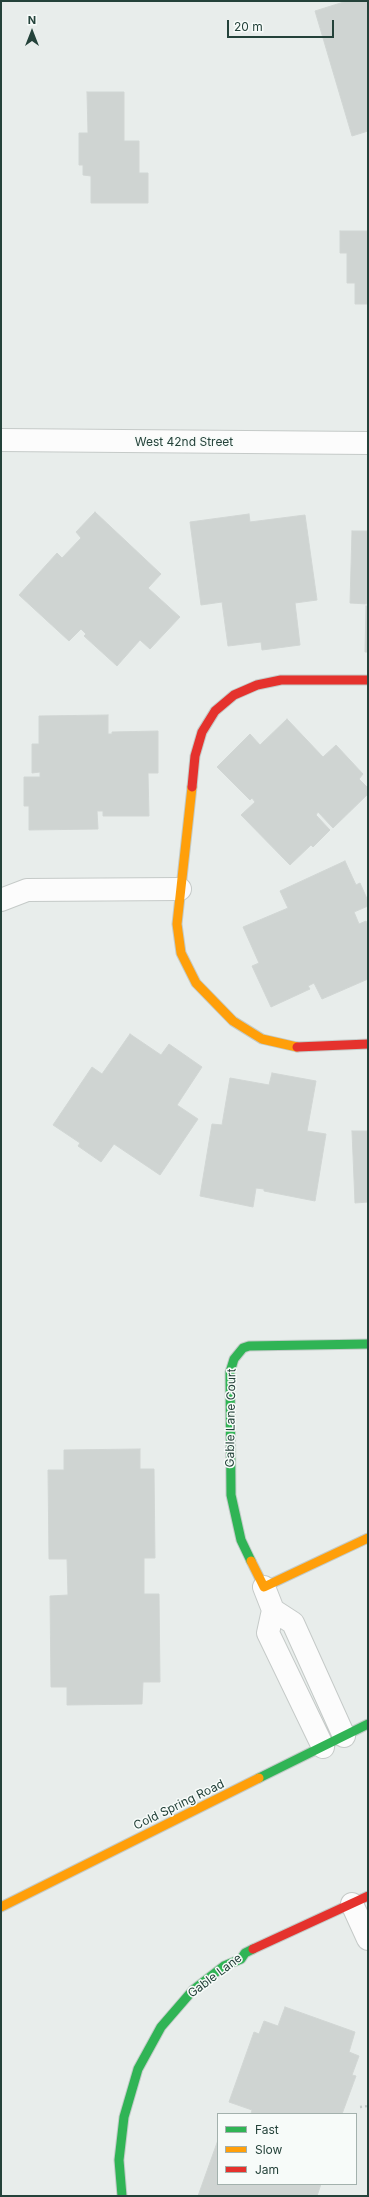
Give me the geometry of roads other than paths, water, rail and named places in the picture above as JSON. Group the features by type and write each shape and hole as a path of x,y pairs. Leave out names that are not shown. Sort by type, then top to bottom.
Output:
{"street":[{"name":"West 42nd Street","path":"1,440 368,443"},
{"path":"368,680 281,680 257,684 234,695 215,711 202,732 195,756 180,889 178,932 185,961 196,983 233,1020 262,1040 299,1048 368,1044"},
{"path":"1,900 27,890 180,889"},
{"name":"Gable Lane Court","path":"273,1610 264,1587 241,1540 231,1495 231,1364 238,1354 249,1346 368,1344"},
{"path":"264,1587 368,1538"},
{"path":"323,1747 268,1633 273,1610 293,1623 344,1736"},
{"name":"Cold Spring Road","path":"1,1907 368,1724"},
{"name":"Gable Lane","path":"122,2196 119,2160 124,2117 138,2069 161,2027 193,1990 224,1966 241,1959 245,1953 360,1900 368,1939"}]}
